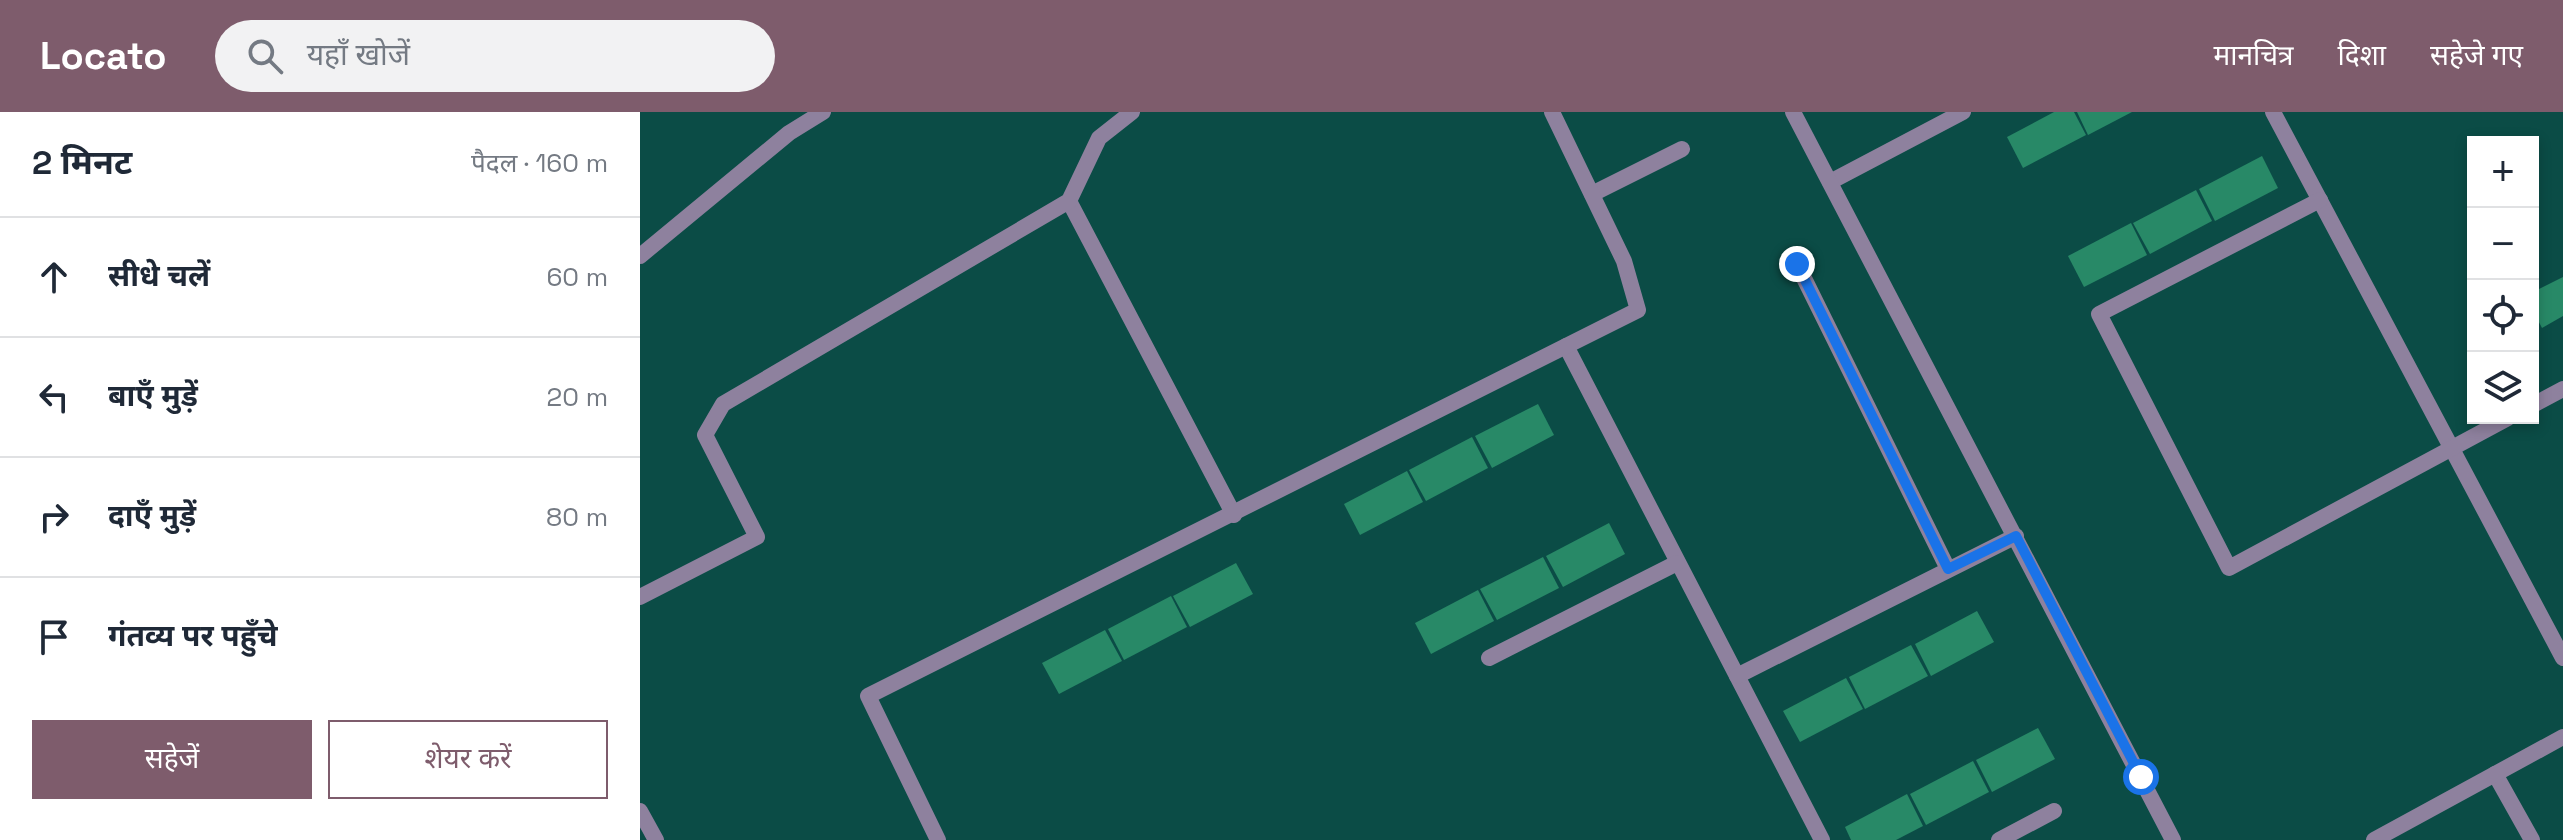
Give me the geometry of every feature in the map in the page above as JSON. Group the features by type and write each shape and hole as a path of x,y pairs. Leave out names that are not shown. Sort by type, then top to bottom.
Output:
{"street":[{"path":"640,256 789,133 823,112"},
{"path":"640,597 757,537 705,435 723,404 1069,201 1099,138 1132,112"},
{"path":"938,840 868,696 1638,310 1624,261 1552,112"},
{"path":"1793,112 2173,840"},
{"path":"1830,182 1963,112"},
{"path":"2273,112 2563,658"},
{"path":"1592,194 1682,149"},
{"path":"2320,200 2099,314 2229,568 2497,424"},
{"path":"1069,201 1234,515"},
{"path":"1797,264 1948,569"},
{"path":"1566,346 1822,840"},
{"path":"2539,402 2563,389"},
{"path":"1737,676 2016,536"},
{"path":"1489,658 1677,563"},
{"path":"2374,840 2563,737"},
{"path":"2495,774 2532,840"},
{"path":"640,811 656,840"},
{"path":"1999,840 2054,811"}],"building":[{"path":"2054,112 2074,112 2086,135 2023,168 2007,137"},
{"path":"2077,112 2132,112 2088,135"},
{"path":"2262,156 2278,188 2215,221 2199,189"},
{"path":"2196,190 2212,221 2150,254 2133,223"},
{"path":"2131,223 2147,255 2084,287 2068,256"},
{"path":"2563,277 2563,316 2542,328 2539,322 2539,289"},
{"path":"1538,404 1554,435 1492,468 1475,436"},
{"path":"1472,437 1488,468 1426,501 1409,470"},
{"path":"1407,471 1423,502 1360,535 1344,504"},
{"path":"1609,523 1625,554 1563,587 1546,556"},
{"path":"1543,557 1559,588 1497,620 1480,589"},
{"path":"1236,563 1253,594 1190,627 1173,596"},
{"path":"1478,590 1494,621 1431,654 1415,623"},
{"path":"1171,596 1187,627 1124,660 1108,629"},
{"path":"1977,611 1994,642 1931,676 1915,644"},
{"path":"1105,630 1122,661 1059,694 1042,663"},
{"path":"1911,645 1928,676 1865,709 1849,677"},
{"path":"1846,678 1863,709 1800,742 1783,711"},
{"path":"2038,728 2055,759 1992,792 1976,760"},
{"path":"1973,761 1989,792 1926,825 1910,794"},
{"path":"1907,794 1923,826 1896,840 1851,840 1845,827"}],"route":[{"path":"1797,264 1948,569 2016,536 2141,777"}]}
